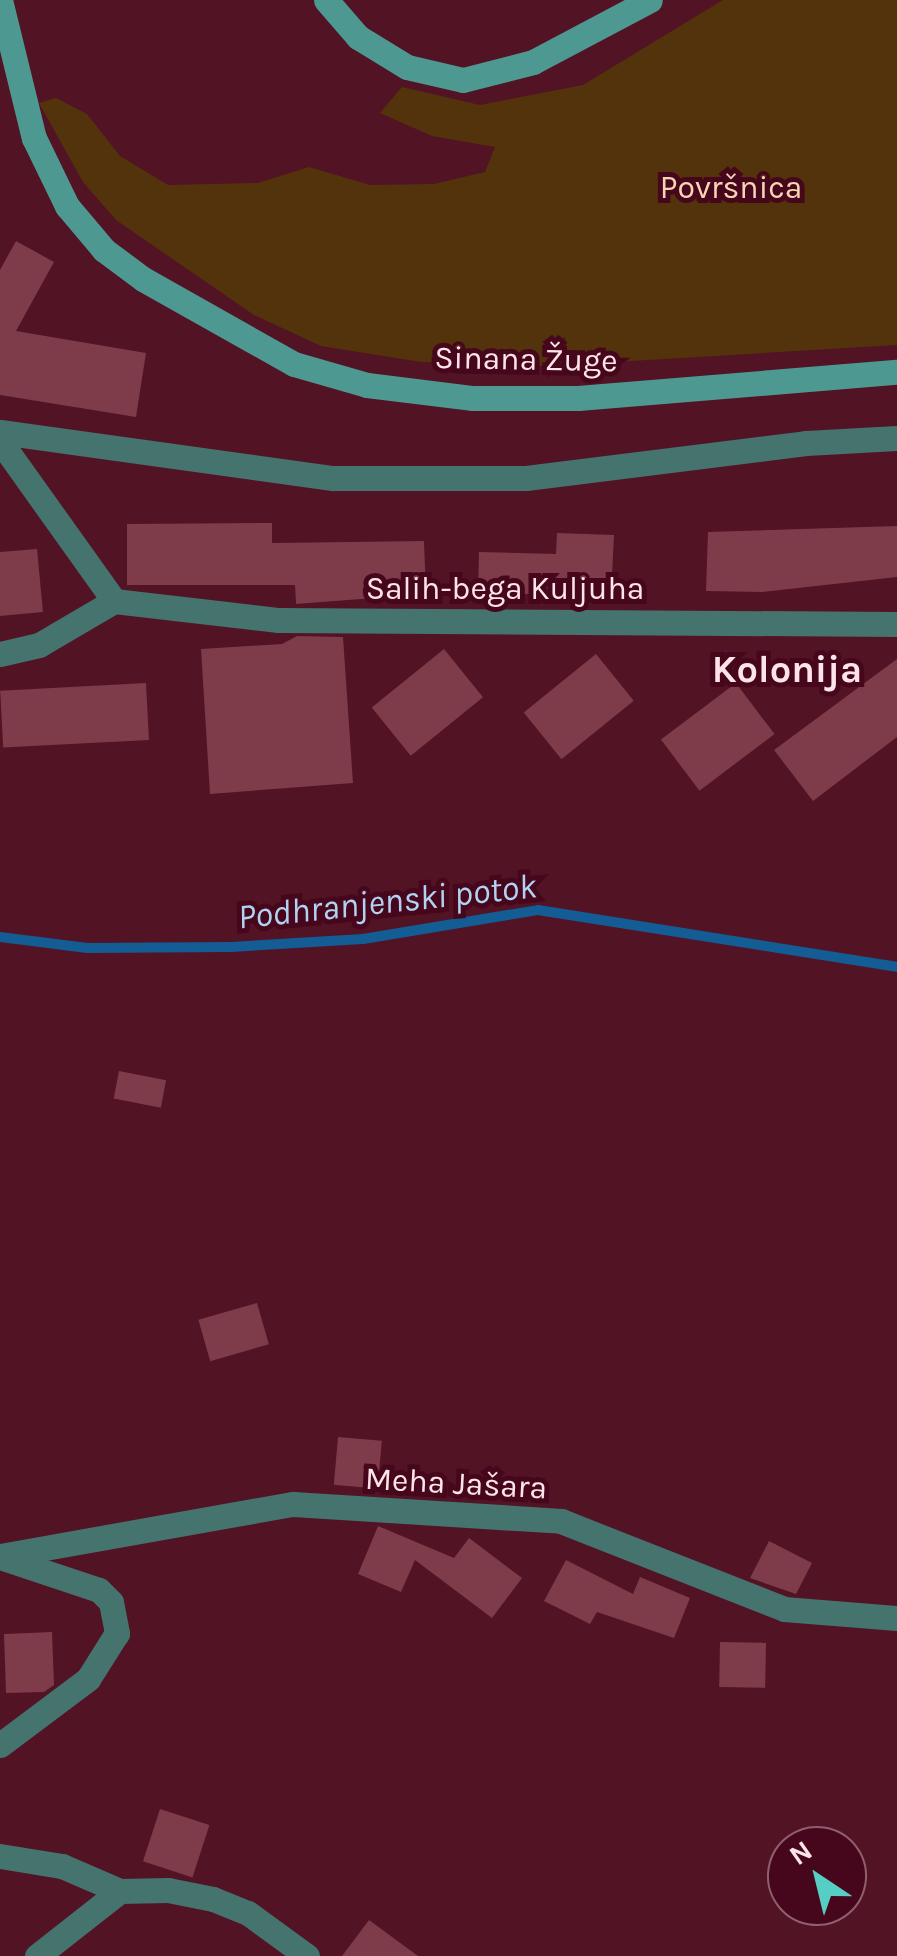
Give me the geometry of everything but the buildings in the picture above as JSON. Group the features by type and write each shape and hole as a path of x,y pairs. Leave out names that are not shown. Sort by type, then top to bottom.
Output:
{"main road":[{"name":"Sinana Žuge","path":"0,0 34,138 67,206 104,250 143,280 294,364 366,384 474,398 578,398 897,372"},
{"path":"326,0 358,37 406,67 463,80 533,62 650,0"}],"street":[{"path":"0,432 333,478 526,478 806,442 897,438"},
{"path":"0,441 114,600 39,645 0,654"},
{"name":"Salih-bega Kuljuha","path":"114,600 279,620 897,624"},
{"name":"Meha Jašara","path":"0,1557 293,1504 561,1521 784,1610 897,1618"},
{"path":"0,1557 99,1590 111,1602 117,1633 88,1679 0,1745"},
{"path":"0,1856 62,1866 120,1891 168,1890 213,1899 248,1912 306,1956"},
{"path":"38,1956 120,1891"}],"green space":[{"name":"Površnica","path":"723,0 897,0 897,345 548,366 421,362 321,346 254,315 116,220 83,182 39,103 56,98 87,114 120,156 168,185 258,183 309,167 370,185 434,184 485,172 495,147 432,136 380,113 402,87 480,105 583,85"}],"waterway":[{"name":"Podhranjenski potok","path":"0,937 87,948 231,947 363,939 538,910 897,967"}],"district":[{"name":"Kolonija","path":"787,670"}]}
